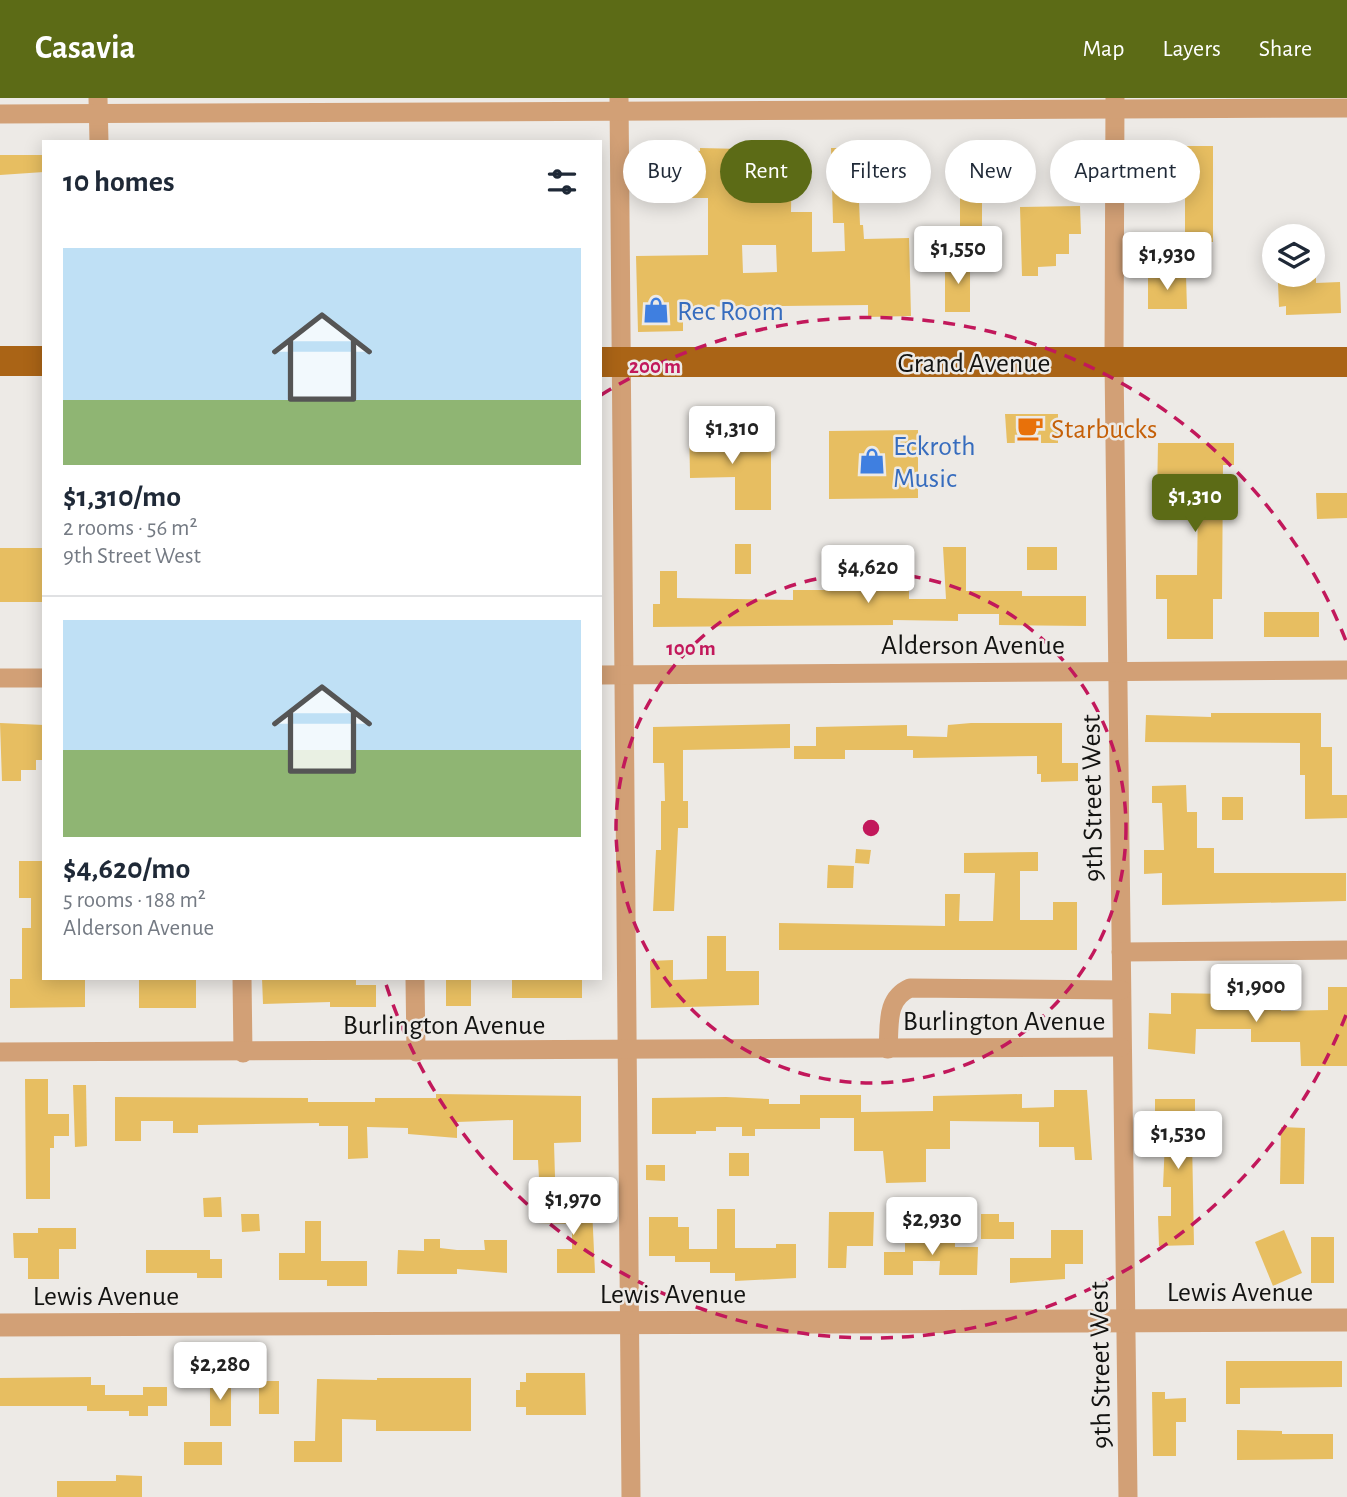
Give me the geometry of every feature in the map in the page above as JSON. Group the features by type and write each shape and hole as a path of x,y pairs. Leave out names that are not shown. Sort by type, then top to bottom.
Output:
{"main road":[{"path":"0,361 42,360"},
{"name":"Grand Avenue","path":"610,362 1347,362"}],"street":[{"path":"0,114 98,107 1115,103 1347,108"},
{"name":"9th Street West","path":"1115,103 1114,362 1128,1497"},
{"path":"619,105 610,362 624,675 631,1497"},
{"path":"98,107 99,140"},
{"name":"Alderson Avenue","path":"602,675 1347,670"},
{"path":"0,678 42,678"},
{"path":"1121,952 1347,950"},
{"path":"242,980 243,1053"},
{"path":"415,980 416,1052"},
{"name":"Burlington Avenue","path":"888,1049 891,1006 898,993 910,988 1121,990"},
{"name":"Burlington Avenue","path":"0,1052 1121,1047"},
{"name":"Lewis Avenue","path":"0,1325 1347,1320"}],"building":[{"path":"1200,146 1213,146 1213,242 1185,242 1185,203 1200,203"},
{"path":"706,148 720,148 720,203 791,203 791,212 812,212 812,252 845,251 844,223 833,223 832,203 859,203 864,239 909,238 911,316 868,317 868,305 683,307 683,331 638,332 636,256 708,255","holes":["742,245 776,245 777,272 743,273"]},
{"path":"0,155 42,155 42,172 0,175"},
{"path":"960,203 982,203 982,228 960,228"},
{"path":"1080,206 1081,234 1069,234 1069,254 1056,254 1056,266 1038,267 1038,276 1022,276 1020,207"},
{"path":"945,261 970,261 970,312 945,312"},
{"path":"1148,275 1186,275 1187,309 1148,309"},
{"path":"1340,282 1341,313 1286,315 1286,306 1279,307 1278,287 1325,287 1325,283"},
{"name":"Starbucks","path":"1005,414 1058,414 1058,443 1007,443"},
{"path":"689,417 712,417 713,446 771,448 771,510 735,510 735,477 690,478"},
{"path":"918,430 918,498 829,499 829,431"},
{"path":"1158,443 1234,443 1234,465 1223,465 1222,599 1213,599 1213,639 1167,639 1167,599 1156,599 1156,575 1197,575 1198,499 1157,499"},
{"path":"1316,493 1347,493 1347,518 1317,519"},
{"path":"735,544 751,544 751,574 735,574"},
{"path":"943,547 966,547 966,591 1022,591 1022,596 1086,596 1086,626 999,625 999,614 958,614 958,621 893,620 893,625 653,627 653,604 660,604 660,571 677,571 677,598 793,600 793,590 829,590 828,570 846,570 847,589 909,589 909,599 946,599"},
{"path":"1027,547 1057,547 1057,570 1027,570"},
{"path":"0,548 42,548 42,602 0,602"},
{"path":"1264,612 1319,612 1319,637 1264,637"},
{"path":"1211,713 1321,713 1321,747 1332,747 1332,795 1347,795 1347,818 1305,819 1305,775 1300,775 1300,743 1145,742 1146,715 1211,717"},
{"path":"0,723 42,725 42,760 36,760 36,770 21,770 21,781 2,781"},
{"path":"1062,723 1062,763 1078,763 1078,781 1041,782 1041,774 1037,774 1037,756 913,758 913,750 845,750 845,759 794,759 794,746 816,746 816,727 907,725 907,736 947,737 948,725"},
{"path":"790,724 790,748 683,750 683,801 688,801 688,828 678,828 674,911 653,911 656,850 661,850 661,801 665,801 664,763 653,763 653,727"},
{"path":"1186,785 1187,812 1197,812 1197,848 1214,848 1214,873 1346,873 1346,901 1162,905 1162,873 1144,874 1144,850 1164,850 1162,803 1152,803 1152,786"},
{"path":"1222,797 1243,797 1243,820 1222,820"},
{"path":"856,849 871,850 869,864 855,863"},
{"path":"1038,852 1038,871 1020,871 1020,920 1053,920 1053,902 1077,902 1077,950 779,950 779,923 945,926 945,894 960,894 959,921 993,921 995,873 964,873 964,853"},
{"path":"19,861 42,861 42,980 85,980 85,1007 10,1008 10,979 22,979 22,928 31,928 31,898 19,898"},
{"path":"828,865 854,866 853,888 827,888"},
{"path":"707,936 726,936 726,971 759,971 759,1005 651,1008 650,961 673,960 673,980 707,979"},
{"path":"139,980 196,980 196,1008 139,1008"},
{"path":"262,980 356,980 356,985 376,985 376,1007 330,1007 330,1002 263,1004"},
{"path":"446,980 471,980 471,1006 446,1006"},
{"path":"512,980 582,980 582,998 512,998"},
{"path":"1328,987 1347,987 1347,1066 1301,1066 1300,1042 1251,1042 1251,1029 1196,1029 1195,1054 1148,1049 1149,1013 1171,1014 1171,993 1281,995 1281,1011 1328,1010"},
{"path":"25,1079 48,1079 48,1114 69,1114 69,1136 54,1136 54,1148 50,1148 50,1199 26,1199"},
{"path":"73,1085 86,1085 87,1146 75,1147"},
{"path":"1054,1090 1087,1090 1092,1160 1075,1160 1074,1147 1039,1147 1039,1122 950,1121 950,1149 926,1149 926,1182 886,1183 883,1151 854,1151 854,1118 820,1118 820,1129 755,1129 755,1136 742,1136 742,1127 716,1127 716,1131 696,1131 696,1134 652,1134 652,1098 726,1097 769,1099 769,1104 800,1104 800,1095 861,1095 861,1112 933,1111 933,1096 1022,1094 1022,1108 1054,1107"},
{"path":"436,1094 581,1096 581,1142 554,1143 555,1177 539,1178 538,1160 513,1160 513,1120 457,1122 457,1138 408,1134 408,1128 367,1127 368,1158 348,1159 348,1126 319,1126 319,1123 198,1125 198,1133 173,1133 173,1121 141,1121 141,1141 115,1141 115,1097 308,1098 308,1102 375,1102 375,1098 436,1098"},
{"path":"1155,1099 1195,1099 1195,1139 1192,1139 1194,1245 1159,1246 1158,1216 1171,1216 1171,1187 1163,1187 1166,1117 1155,1117"},
{"path":"1281,1127 1305,1128 1304,1184 1280,1184"},
{"path":"729,1153 749,1153 749,1176 729,1176"},
{"path":"646,1165 665,1165 665,1181 646,1180"},
{"path":"221,1197 222,1217 204,1217 203,1198"},
{"path":"538,1204 592,1208 595,1273 557,1273 557,1249 572,1249 572,1224 538,1223"},
{"path":"717,1209 735,1209 735,1248 776,1248 776,1244 796,1244 796,1278 735,1281 735,1273 710,1273 710,1262 675,1262 675,1256 649,1256 649,1217 678,1217 678,1227 689,1227 689,1249 717,1249"},
{"path":"829,1212 874,1212 873,1246 847,1246 846,1268 828,1268"},
{"path":"241,1214 259,1214 260,1231 242,1232"},
{"path":"981,1214 999,1214 999,1222 1014,1222 1014,1239 981,1239"},
{"path":"305,1221 321,1221 321,1261 367,1261 367,1286 327,1286 327,1280 279,1280 279,1253 305,1253"},
{"path":"38,1228 76,1228 76,1249 59,1249 59,1279 28,1279 28,1258 14,1258 13,1233 38,1233"},
{"path":"1051,1230 1083,1230 1083,1264 1065,1264 1065,1279 1010,1283 1010,1258 1051,1258"},
{"path":"1284,1230 1302,1273 1273,1286 1255,1242"},
{"path":"905,1234 924,1234 924,1240 955,1240 955,1247 978,1247 977,1275 939,1275 940,1261 913,1261 913,1275 884,1275 884,1252 905,1252"},
{"path":"1311,1237 1334,1237 1334,1283 1311,1283"},
{"path":"424,1239 440,1239 440,1248 457,1250 485,1250 484,1240 507,1240 507,1273 457,1269 457,1274 397,1274 398,1250 424,1251"},
{"path":"146,1250 210,1250 210,1259 222,1259 222,1278 197,1278 197,1273 146,1273"},
{"path":"1226,1361 1342,1361 1342,1387 1240,1388 1240,1404 1226,1404"},
{"path":"526,1373 585,1373 586,1415 526,1415 526,1407 516,1407 516,1390 520,1390 520,1382 526,1382"},
{"path":"91,1377 91,1385 105,1385 105,1395 143,1395 143,1387 167,1387 167,1406 148,1406 148,1416 129,1416 129,1411 87,1411 87,1406 0,1406 0,1378"},
{"path":"471,1378 471,1431 376,1431 376,1420 342,1419 342,1462 294,1462 294,1441 315,1441 317,1379"},
{"path":"210,1379 231,1379 231,1426 210,1426"},
{"path":"259,1381 279,1381 279,1414 259,1414"},
{"path":"1152,1392 1165,1392 1165,1399 1186,1398 1186,1422 1176,1422 1176,1456 1153,1456"},
{"path":"1237,1430 1282,1431 1282,1434 1333,1434 1333,1459 1237,1460"},
{"path":"184,1442 222,1442 222,1465 184,1465"},
{"path":"116,1475 142,1476 142,1497 57,1497 57,1481 116,1481"}],"place":[{"name":"Rec Room","path":"656,310"},
{"name":"Starbucks","path":"1030,428"},
{"name":"Eckroth Music","path":"872,461"}]}
